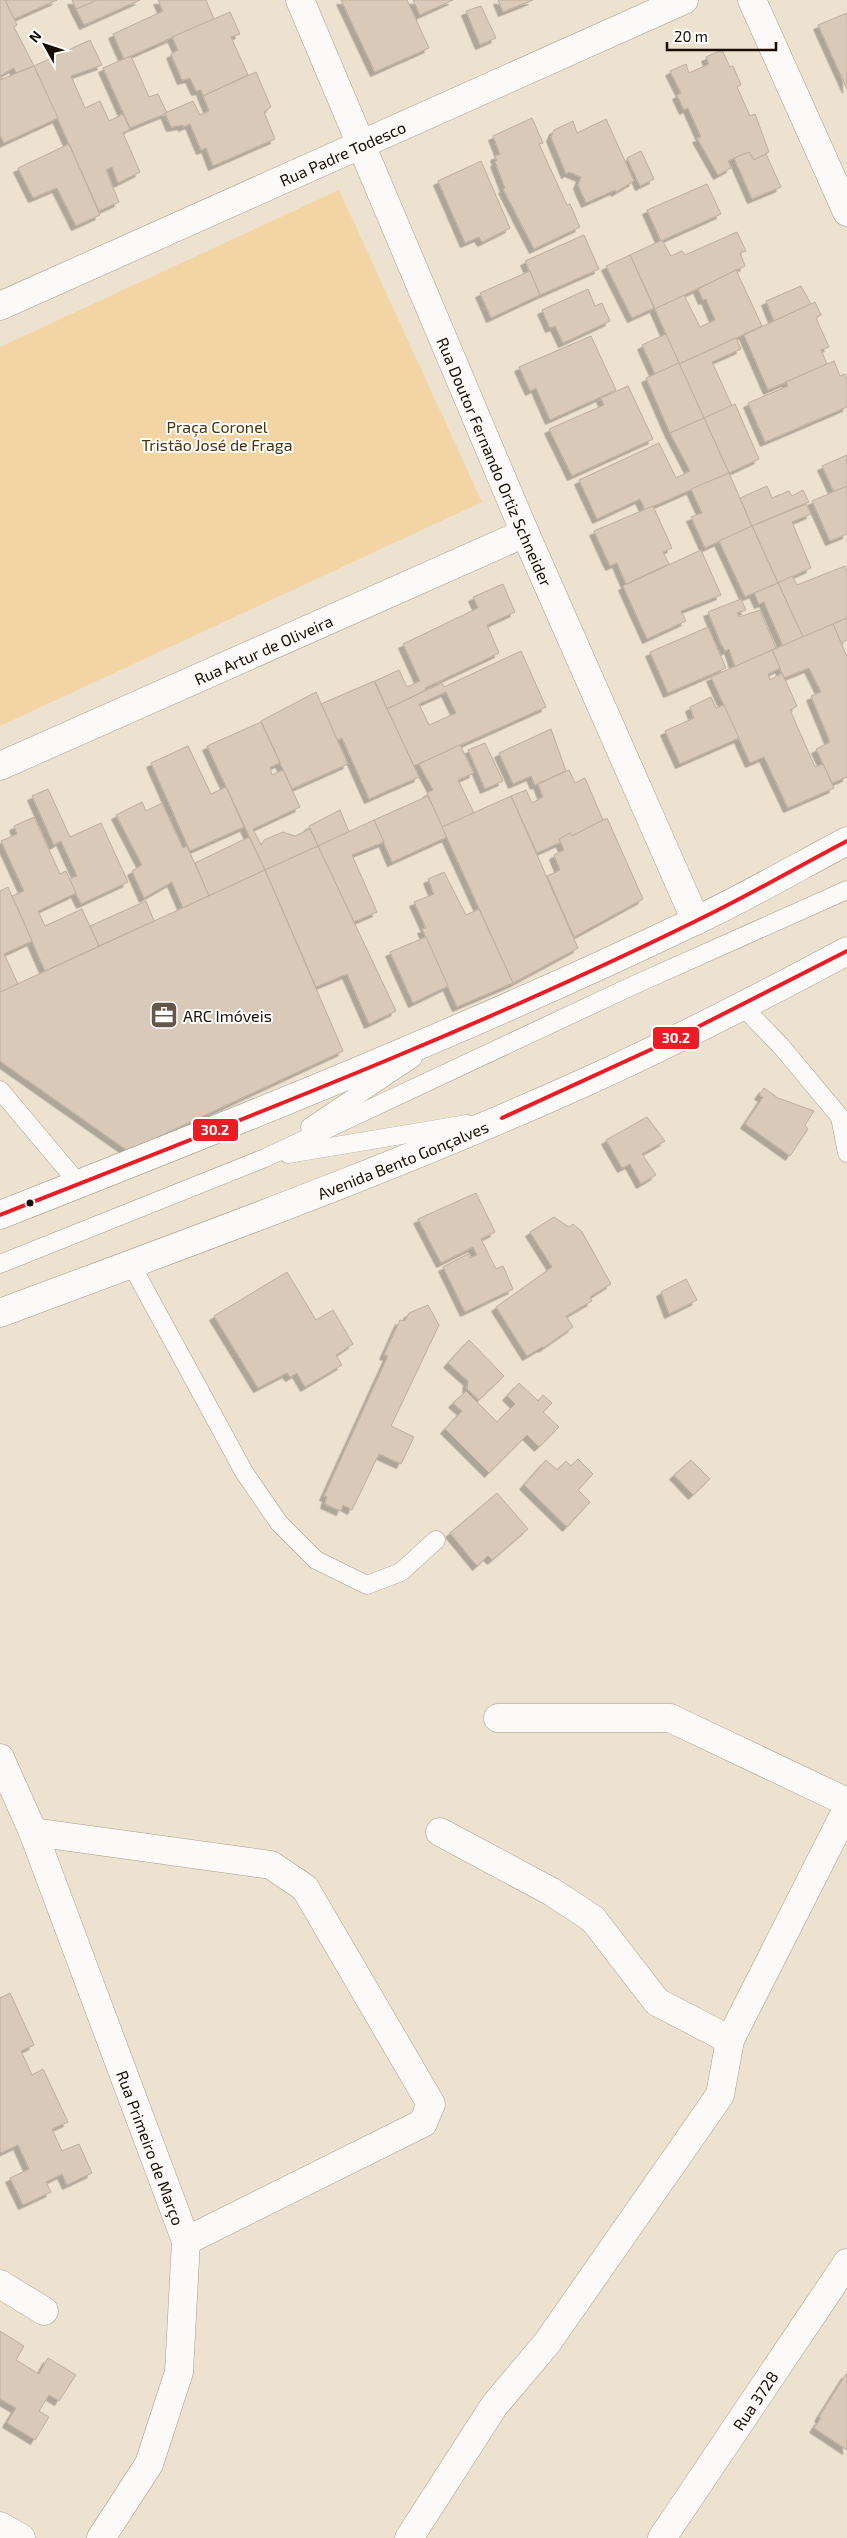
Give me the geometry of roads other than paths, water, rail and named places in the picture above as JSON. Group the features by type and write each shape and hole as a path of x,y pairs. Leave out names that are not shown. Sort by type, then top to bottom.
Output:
{"street":[{"name":"Rua Doutor Fernando Ortiz Schneider","path":"300,0 525,533 696,921"},
{"name":"Rua Padre Todesco","path":"0,306 360,143 684,0"},
{"path":"752,0 847,212"},
{"name":"Rua Artur de Oliveira","path":"0,766 525,533"},
{"path":"0,1215 247,1118 455,1029 696,921 847,841"},
{"name":"Avenida Bento Gonçalves","path":"0,1313 286,1207 591,1080 743,1007 847,951"},
{"path":"498,1718 670,1718 847,1802"},
{"name":"Rua Primeiro de Março","path":"0,1758 33,1832 186,2241 179,2372 149,2464 102,2538"},
{"path":"409,2538 494,2406 546,2344 720,2095 730,2040 847,1809"},
{"path":"33,1832 272,1865 305,1888 431,2104 423,2123 186,2241"},
{"path":"440,1832 552,1892 593,1919 657,2002 730,2040"},
{"name":"Rua 3728","path":"662,2538 847,2263"},
{"path":"0,2284 44,2311"},
{"path":"0,2526 21,2538"}],"lane":[{"path":"0,1264 265,1158 625,989 847,890"},
{"path":"743,1007 780,1045 840,1116 847,1153"},
{"path":"265,1158 455,1029"},
{"path":"0,1090 79,1184"},
{"path":"265,1158 502,1118"},
{"path":"131,1264 244,1472 279,1523 316,1560 367,1585 401,1572 436,1540"}],"place":[{"name":"ARC Imóveis","path":"164,1015"}],"park label":[{"name":"Praça Coronel Tristão José de Fraga","path":"217,435"}]}
